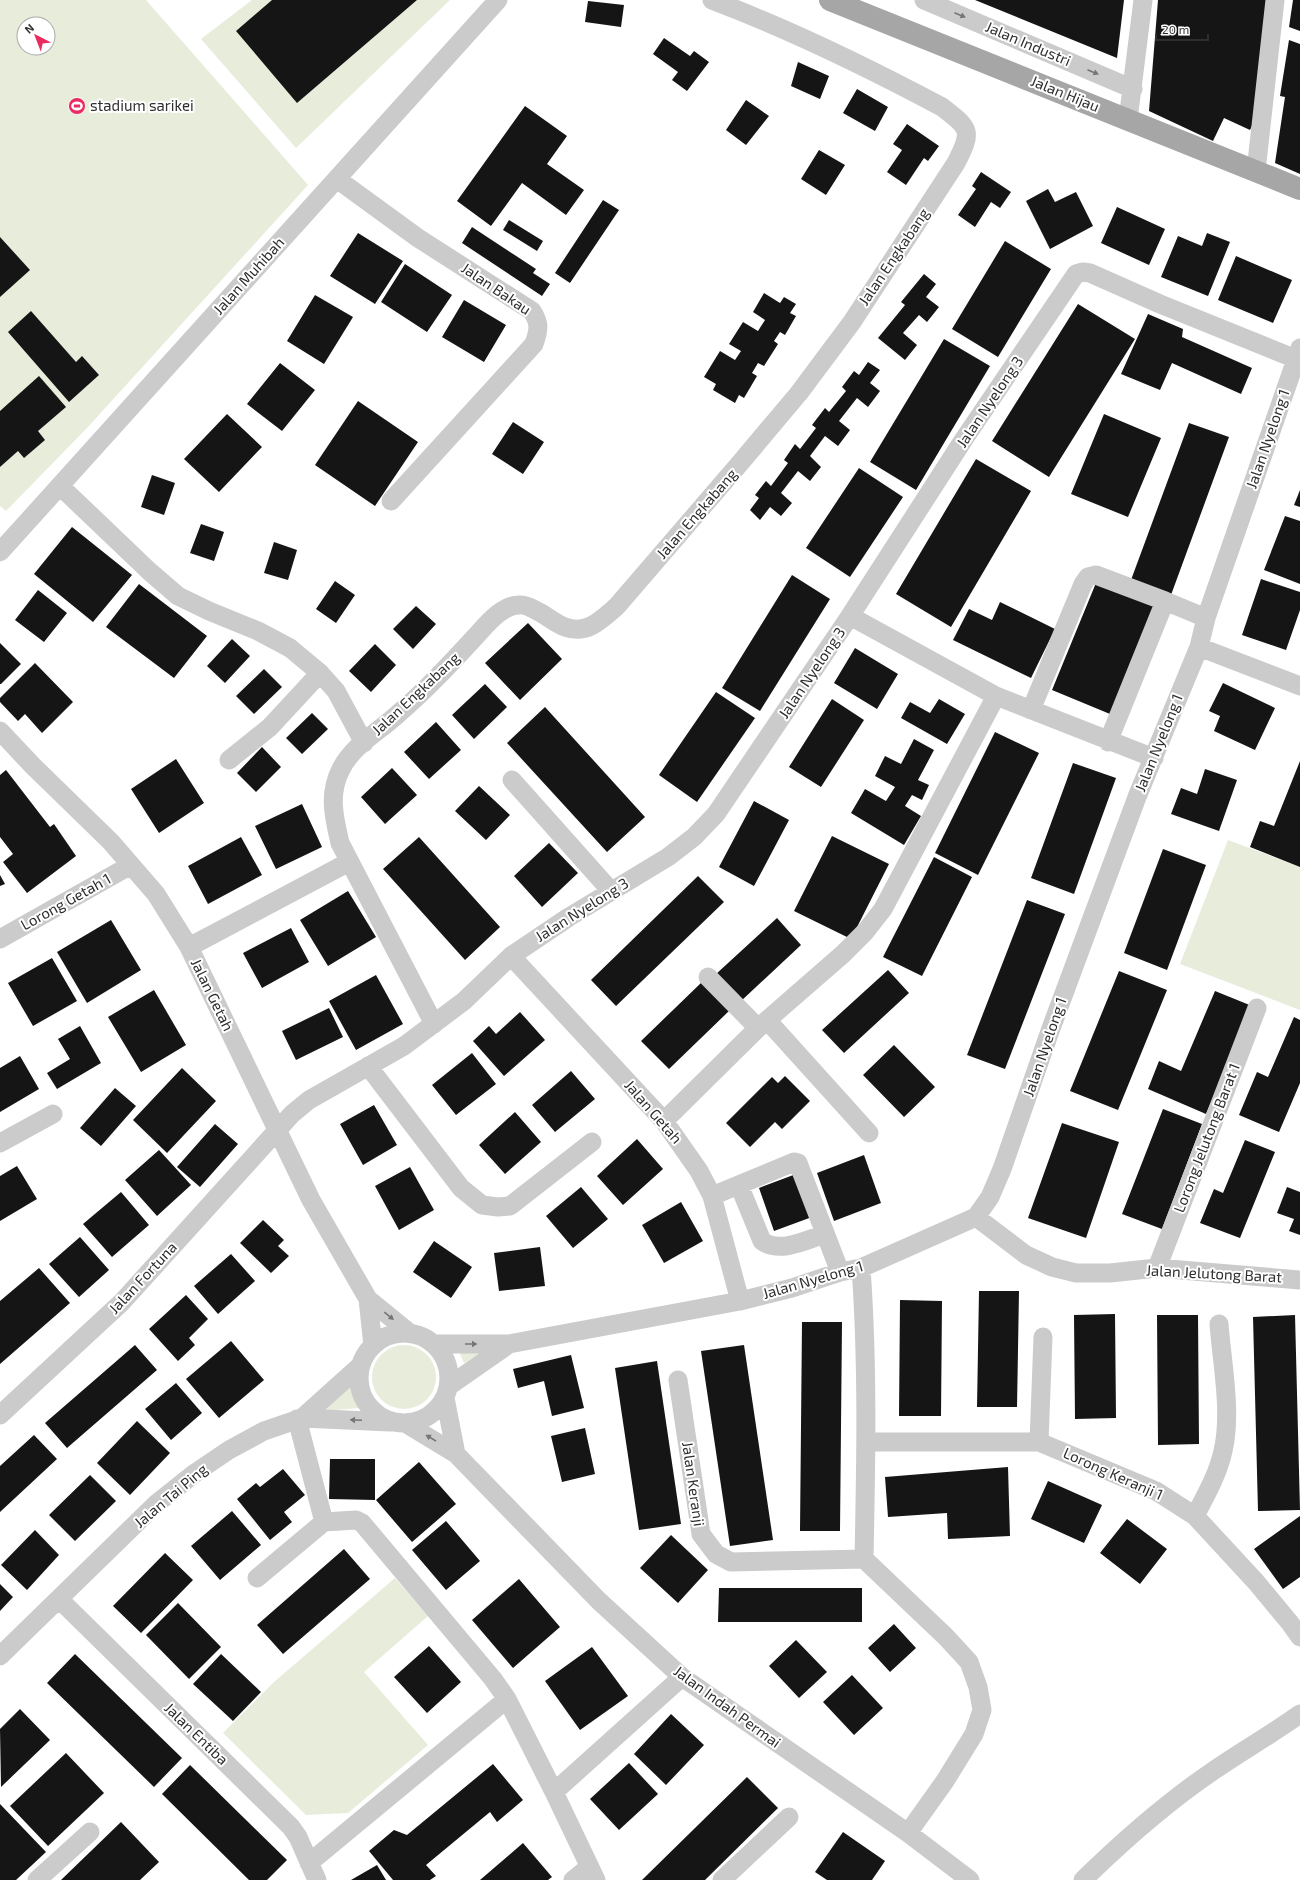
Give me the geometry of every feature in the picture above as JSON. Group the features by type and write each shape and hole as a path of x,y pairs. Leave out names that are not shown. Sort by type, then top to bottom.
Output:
{"main road":[{"name":"Jalan Hijau","path":"830,0 1300,189"}],"street":[{"name":"Jalan Muhibah","path":"0,552 498,0"},
{"name":"Jalan Engkabang","path":"434,1024 340,843 333,813 332,798 334,784 341,768 352,754 398,715 433,682 484,627 502,610 519,605 530,608 564,627 577,630 595,625 617,606 737,467 799,392 864,303 956,163 967,141 966,130 958,120 942,107 823,46 712,0"},
{"name":"Jalan Industri","path":"924,0 1132,89"},
{"path":"1128,120 1142,0"},
{"path":"1256,171 1275,0"},
{"name":"Jalan Bakau","path":"337,179 418,238 532,311 538,320 539,331 534,344 391,501"},
{"name":"Jalan Nyelong 3","path":"278,1132 292,1114 309,1100 404,1046 464,1001 511,956 611,891 668,857 694,837 716,814 850,616 964,439 1076,274 1083,272 1090,273 1167,307 1298,353"},
{"name":"Jalan Nyelong 1","path":"447,1392 509,1344 740,1301 792,1288 840,1272 861,1268 976,1217 990,1197 1005,1162 1050,1031 1137,798 1199,647 1206,618 1298,353"},
{"path":"60,486 149,571 178,596 209,611 258,631 290,648 320,673 336,691 364,743"},
{"path":"1031,710 1083,584 1088,577 1096,575 1206,618"},
{"path":"1108,742 1165,601"},
{"path":"850,616 996,696 1108,742 1154,758"},
{"path":"1199,647 1300,686"},
{"path":"229,760 270,727 320,673"},
{"path":"664,1121 762,1024 843,954 865,932 883,909 996,696"},
{"name":"Jalan Getah","path":"0,731 33,766 112,842 156,894 189,947 311,1200 368,1299"},
{"path":"512,780 611,891"},
{"path":"189,947 350,862"},
{"name":"Lorong Getah 1","path":"0,939 132,865"},
{"name":"Jalan Getah","path":"511,956 664,1121 699,1171 712,1196 740,1301"},
{"path":"708,976 762,1024 869,1133"},
{"name":"Lorong Jelutong Barat 1","path":"1157,1268 1257,1008"},
{"path":"368,1066 406,1118 461,1188 482,1205 498,1207 510,1206 592,1142"},
{"path":"0,1143 53,1114"},
{"name":"Jalan Fortuna","path":"0,1415 122,1302 278,1132"},
{"path":"712,1196 794,1162 798,1163 840,1272"},
{"path":"739,1185 762,1241 767,1245 786,1246 825,1234"},
{"name":"Jalan Jelutong Barat","path":"976,1217 1026,1254 1052,1267 1076,1273 1157,1268 1300,1280"},
{"path":"861,1268 864,1307 866,1442 864,1559 946,1637 968,1662 978,1687 982,1710 974,1734 945,1781 908,1833"},
{"path":"368,1299 411,1334"},
{"path":"368,1299 373,1346"},
{"path":"1195,1516 1212,1482 1224,1451 1227,1423 1219,1324"},
{"path":"400,1422 388,1420 376,1414 367,1404 361,1392 359,1379 361,1365 367,1353 373,1346 388,1336 402,1333 428,1339 439,1348 446,1360 449,1372 447,1392 456,1454"},
{"path":"1039,1442 1043,1337"},
{"path":"433,1344 509,1344"},
{"name":"Jalan Tai Ping","path":"0,1656 156,1504 194,1473 229,1450 264,1431 299,1419 361,1365"},
{"name":"Jalan Keranji","path":"678,1380 701,1534 716,1554 731,1562 864,1559"},
{"path":"324,1522 299,1419 414,1422 426,1417 437,1409 447,1392"},
{"name":"Jalan Indah Permai","path":"400,1422 456,1454 600,1601 682,1677 908,1833 970,1880"},
{"name":"Lorong Keranji 1","path":"866,1442 1039,1442 1156,1491 1195,1516 1297,1625"},
{"path":"257,1578 324,1522 356,1520 362,1523 493,1679 507,1699 593,1873 573,1880"},
{"name":"Jalan Entiba","path":"59,1599 291,1827 298,1837 317,1880"},
{"path":"554,1792 682,1677"},
{"path":"309,1863 507,1699"},
{"path":"1083,1880 1127,1837 1167,1805 1213,1771 1300,1714"},
{"path":"722,1880 789,1817"},
{"path":"37,1880 90,1832"}],"green space":[{"path":"0,0 146,0 308,185 87,428 6,511 0,506"},
{"path":"252,0 450,0 296,148 201,39"},
{"path":"1228,840 1300,867 1300,1010 1180,964"},
{"path":"404,1345 416,1347 427,1354 434,1365 436,1377 434,1389 427,1400 416,1407 404,1409 392,1407 381,1400 374,1389 372,1377 374,1365 381,1354 392,1347"},
{"path":"488,1348 464,1363 458,1349"},
{"path":"351,1386 361,1408 321,1411"},
{"path":"395,1578 428,1616 364,1672 428,1745 348,1813 306,1815 223,1733 274,1682"}],"building":[{"path":"272,0 417,0 297,103 236,31"},
{"path":"975,0 1124,0 1117,58"},
{"path":"1158,0 1269,0 1260,109 1250,130 1224,118 1213,141 1149,111"},
{"path":"1293,0 1300,0 1300,31 1289,27"},
{"path":"588,1 624,5 621,27 585,22"},
{"path":"664,38 690,56 694,51 709,62 687,91 672,80 678,72 653,54"},
{"path":"1289,40 1300,44 1300,174 1275,163 1285,97 1280,96"},
{"path":"798,62 829,76 820,99 791,86"},
{"path":"857,89 888,107 875,131 843,113"},
{"path":"746,100 769,116 746,145 726,130"},
{"path":"525,106 567,136 547,164 584,190 566,215 522,183 491,226 457,201"},
{"path":"907,124 939,146 928,161 924,158 906,185 887,172 902,150 893,144"},
{"path":"819,150 845,165 826,195 801,179"},
{"path":"981,172 1011,192 1000,208 991,202 975,227 958,215 976,189 972,186"},
{"path":"1048,189 1055,202 1076,192 1093,226 1050,249 1026,201"},
{"path":"603,200 619,210 570,283 555,273"},
{"path":"1117,207 1165,229 1149,265 1101,243"},
{"path":"509,220 543,241 537,251 503,230"},
{"path":"472,227 536,269 533,273 550,284 542,296 462,243"},
{"path":"358,233 403,261 375,304 330,276"},
{"path":"1207,233 1230,242 1208,296 1161,277 1178,236 1202,246"},
{"path":"0,237 30,270 0,297"},
{"path":"1005,241 1051,269 998,357 952,329"},
{"path":"1236,256 1292,280 1273,323 1218,300"},
{"path":"405,264 452,295 427,332 381,302"},
{"path":"924,274 936,284 926,297 939,307 927,322 919,315 903,333 917,345 905,360 878,338 905,305 901,302"},
{"path":"764,293 780,303 784,297 796,304 790,313 796,316 785,335 780,332 774,341 778,344 764,366 758,363 752,373 757,376 744,398 739,395 735,403 713,390 716,384 704,377 720,351 735,360 741,351 729,344 743,322 758,331 765,320 753,312"},
{"path":"315,295 353,317 324,364 287,341"},
{"path":"464,300 506,325 484,362 442,337"},
{"path":"1078,304 1135,339 1049,477 992,441"},
{"path":"31,311 76,362 82,356 99,375 69,402 8,332"},
{"path":"1148,314 1183,329 1182,337 1252,368 1241,394 1172,363 1160,390 1121,374"},
{"path":"944,339 990,366 916,490 870,462"},
{"path":"868,362 880,370 870,383 880,391 868,407 857,398 839,421 850,430 838,446 825,436 810,456 821,467 810,481 798,471 781,493 792,503 781,516 770,507 760,520 750,510 759,498 755,495 766,481 771,486 788,463 784,460 795,444 800,449 816,428 812,425 825,408 829,412 846,391 842,387 854,371 859,375"},
{"path":"280,363 315,390 282,431 247,404"},
{"path":"39,376 66,407 38,431 45,440 24,458 18,451 0,467 0,411"},
{"path":"358,401 418,442 375,506 315,465"},
{"path":"227,414 262,447 219,492 184,459"},
{"path":"1104,414 1161,438 1128,517 1071,494"},
{"path":"513,422 544,442 523,474 492,454"},
{"path":"1189,423 1229,437 1171,595 1131,580"},
{"path":"976,459 1031,491 951,627 896,594"},
{"path":"859,468 903,497 850,577 806,548"},
{"path":"152,475 175,483 164,515 141,507"},
{"path":"1300,490 1300,507 1294,505"},
{"path":"1285,516 1300,521 1300,584 1264,570"},
{"path":"201,524 224,532 214,561 190,553"},
{"path":"72,527 132,575 93,622 34,574"},
{"path":"274,542 297,550 288,580 264,573"},
{"path":"792,575 830,599 760,711 722,688"},
{"path":"1098,578 1156,601 1110,714 1052,690"},
{"path":"1261,579 1300,592 1300,610 1286,650 1242,635"},
{"path":"335,581 355,595 336,623 316,609"},
{"path":"139,584 207,636 174,678 106,627"},
{"path":"38,590 67,613 44,642 15,620"},
{"path":"1000,602 1055,629 1031,678 953,640 969,609 992,620"},
{"path":"416,606 436,624 413,649 393,629"},
{"path":"528,623 562,659 520,700 485,663"},
{"path":"232,639 250,656 225,683 207,666"},
{"path":"0,643 21,664 1,684 0,684"},
{"path":"375,644 396,665 371,692 349,671"},
{"path":"855,648 898,674 877,709 834,683"},
{"path":"35,663 73,702 42,733 25,714 18,721 0,702 0,698"},
{"path":"264,669 282,687 254,714 236,696"},
{"path":"1223,683 1275,708 1255,750 1214,731 1220,716 1209,711"},
{"path":"485,684 507,707 474,739 452,715"},
{"path":"716,692 755,718 697,802 659,775"},
{"path":"832,699 864,720 821,787 789,767"},
{"path":"939,699 965,714 947,744 901,718 910,702 930,713"},
{"path":"545,707 645,817 607,852 507,743"},
{"path":"312,713 328,729 302,754 286,738"},
{"path":"436,722 461,750 429,779 404,752"},
{"path":"995,732 1039,753 978,875 935,853"},
{"path":"914,739 934,750 918,780 929,785 922,800 912,795 905,806 921,816 904,845 851,813 865,789 886,801 895,787 875,776 885,756 901,764"},
{"path":"262,747 281,767 256,792 237,773"},
{"path":"176,759 204,803 159,833 131,789"},
{"path":"1300,761 1300,867 1250,847 1260,821 1274,826"},
{"path":"1073,763 1116,778 1074,894 1031,878"},
{"path":"392,768 417,795 385,824 361,797"},
{"path":"1205,769 1237,780 1219,831 1171,814 1181,788 1197,794"},
{"path":"6,770 50,827 54,824 76,856 27,893 3,862 13,854 0,837 0,775"},
{"path":"479,786 510,815 486,840 455,811"},
{"path":"754,801 789,820 754,886 719,867"},
{"path":"302,804 322,847 276,869 255,826"},
{"path":"832,836 889,864 851,939 794,911"},
{"path":"241,837 262,875 208,904 188,866"},
{"path":"419,837 500,927 465,960 383,869"},
{"path":"549,843 578,873 542,907 514,876"},
{"path":"1163,849 1206,865 1167,970 1124,953"},
{"path":"934,857 972,877 922,976 883,957"},
{"path":"0,875 5,884 0,886"},
{"path":"698,876 724,902 616,1006 591,980"},
{"path":"348,891 376,937 328,966 300,920"},
{"path":"1027,900 1065,914 1005,1069 967,1055"},
{"path":"777,918 801,945 740,1002 715,975"},
{"path":"111,920 141,970 87,1003 57,952"},
{"path":"291,928 309,962 262,988 243,953"},
{"path":"52,958 77,1001 33,1026 8,983"},
{"path":"888,970 909,993 844,1053 822,1030"},
{"path":"1119,971 1167,990 1118,1110 1070,1091"},
{"path":"376,975 403,1024 356,1050 329,1001"},
{"path":"702,982 729,1011 669,1069 641,1041"},
{"path":"154,990 186,1045 141,1072 108,1017"},
{"path":"1215,991 1252,1006 1206,1114 1148,1089 1159,1061 1181,1071"},
{"path":"329,1008 343,1037 296,1060 282,1031"},
{"path":"520,1012 545,1040 504,1076 473,1041 489,1026 496,1034"},
{"path":"1294,1017 1300,1020 1300,1083 1279,1132 1239,1115 1257,1072 1268,1077"},
{"path":"80,1026 101,1063 57,1089 47,1073 70,1059 58,1039"},
{"path":"894,1045 935,1087 904,1117 863,1075"},
{"path":"472,1053 496,1084 456,1115 432,1085"},
{"path":"20,1056 39,1089 0,1112 0,1068"},
{"path":"182,1068 216,1101 167,1153 133,1120"},
{"path":"571,1071 595,1099 555,1132 532,1105"},
{"path":"785,1076 810,1101 782,1129 775,1122 750,1147 726,1123 772,1077 778,1083"},
{"path":"115,1088 136,1106 101,1146 80,1128"},
{"path":"374,1105 397,1145 363,1165 340,1124"},
{"path":"1163,1109 1202,1124 1162,1229 1122,1214"},
{"path":"515,1112 541,1142 505,1174 479,1145"},
{"path":"1062,1123 1119,1142 1086,1238 1028,1218"},
{"path":"215,1124 238,1144 200,1187 177,1167"},
{"path":"637,1139 663,1169 623,1205 597,1176"},
{"path":"1245,1140 1275,1152 1240,1238 1200,1223 1214,1189 1223,1193"},
{"path":"159,1150 191,1185 157,1216 125,1180"},
{"path":"864,1155 881,1203 834,1221 817,1173"},
{"path":"17,1166 37,1199 0,1221 0,1176"},
{"path":"410,1167 434,1210 399,1230 375,1186"},
{"path":"796,1174 812,1217 774,1231 759,1188"},
{"path":"581,1187 608,1219 573,1248 546,1216"},
{"path":"1287,1187 1300,1192 1300,1235 1289,1231 1294,1219 1277,1213"},
{"path":"121,1192 149,1225 112,1257 83,1224"},
{"path":"681,1202 703,1241 664,1263 642,1225"},
{"path":"263,1220 284,1240 278,1246 289,1256 271,1273 240,1243"},
{"path":"80,1237 109,1270 79,1297 49,1264"},
{"path":"434,1241 472,1267 451,1298 413,1272"},
{"path":"540,1247 545,1286 499,1291 494,1253"},
{"path":"231,1254 255,1281 218,1314 194,1286"},
{"path":"39,1268 70,1303 0,1364 0,1301"},
{"path":"979,1291 1019,1291 1017,1407 977,1407"},
{"path":"186,1295 208,1319 189,1338 195,1345 178,1361 149,1329"},
{"path":"900,1300 942,1301 941,1416 899,1416"},
{"path":"1115,1314 1116,1418 1075,1419 1074,1315"},
{"path":"1157,1315 1198,1315 1199,1444 1158,1445"},
{"path":"1295,1315 1300,1510 1258,1511 1253,1317"},
{"path":"802,1322 842,1322 840,1531 800,1531"},
{"path":"231,1341 264,1380 219,1418 186,1379"},
{"path":"135,1345 157,1370 67,1448 45,1423"},
{"path":"744,1345 773,1540 730,1546 701,1351"},
{"path":"571,1355 584,1408 552,1416 544,1381 518,1388 513,1369"},
{"path":"657,1361 681,1524 639,1530 615,1368"},
{"path":"176,1383 202,1413 171,1440 145,1409"},
{"path":"137,1421 170,1453 130,1495 97,1463"},
{"path":"585,1428 595,1474 562,1482 551,1436"},
{"path":"34,1435 57,1459 0,1512 0,1466"},
{"path":"330,1459 375,1459 375,1500 329,1499"},
{"path":"419,1462 456,1504 412,1542 376,1500"},
{"path":"1008,1467 1010,1536 948,1539 947,1513 888,1517 885,1477"},
{"path":"283,1469 305,1495 284,1512 292,1522 270,1540 237,1499 256,1483 260,1487"},
{"path":"90,1475 116,1501 75,1541 49,1515"},
{"path":"1048,1481 1102,1505 1084,1543 1031,1519"},
{"path":"232,1511 261,1545 220,1580 191,1546"},
{"path":"1300,1516 1300,1577 1283,1589 1254,1549"},
{"path":"1127,1519 1167,1549 1140,1584 1100,1553"},
{"path":"446,1521 480,1561 446,1590 412,1550"},
{"path":"35,1530 59,1555 27,1590 1,1565"},
{"path":"671,1535 708,1570 678,1603 640,1568"},
{"path":"344,1549 370,1579 283,1654 257,1625"},
{"path":"165,1553 193,1580 141,1633 113,1606"},
{"path":"519,1579 560,1627 513,1668 472,1620"},
{"path":"0,1584 13,1597 0,1611"},
{"path":"719,1588 862,1588 862,1622 718,1622"},
{"path":"178,1603 221,1647 189,1679 146,1635"},
{"path":"894,1624 916,1648 890,1672 868,1648"},
{"path":"796,1640 827,1672 799,1698 769,1666"},
{"path":"429,1646 461,1682 427,1713 394,1677"},
{"path":"592,1647 628,1696 580,1730 545,1681"},
{"path":"75,1654 182,1758 154,1787 47,1683"},
{"path":"221,1654 261,1692 233,1721 193,1684"},
{"path":"852,1675 883,1708 854,1735 823,1702"},
{"path":"20,1709 50,1740 1,1787 0,1729"},
{"path":"671,1714 704,1745 666,1785 634,1754"},
{"path":"66,1753 104,1793 48,1846 10,1806"},
{"path":"629,1763 658,1794 619,1830 590,1799"},
{"path":"493,1764 523,1800 497,1822 490,1812 426,1865 436,1876 430,1880 393,1880 369,1851 394,1830 407,1835"},
{"path":"190,1765 287,1860 267,1880 249,1880 162,1794"},
{"path":"747,1777 778,1808 705,1880 642,1880"},
{"path":"0,1804 46,1852 16,1880 0,1880"},
{"path":"121,1822 159,1862 140,1880 61,1880"},
{"path":"843,1832 885,1861 872,1880 827,1880 815,1872"},
{"path":"523,1843 552,1877 548,1880 480,1880"},
{"path":"377,1865 386,1880 351,1880"}],"place":[{"name":"stadium sarikei","path":"77,106"}]}
